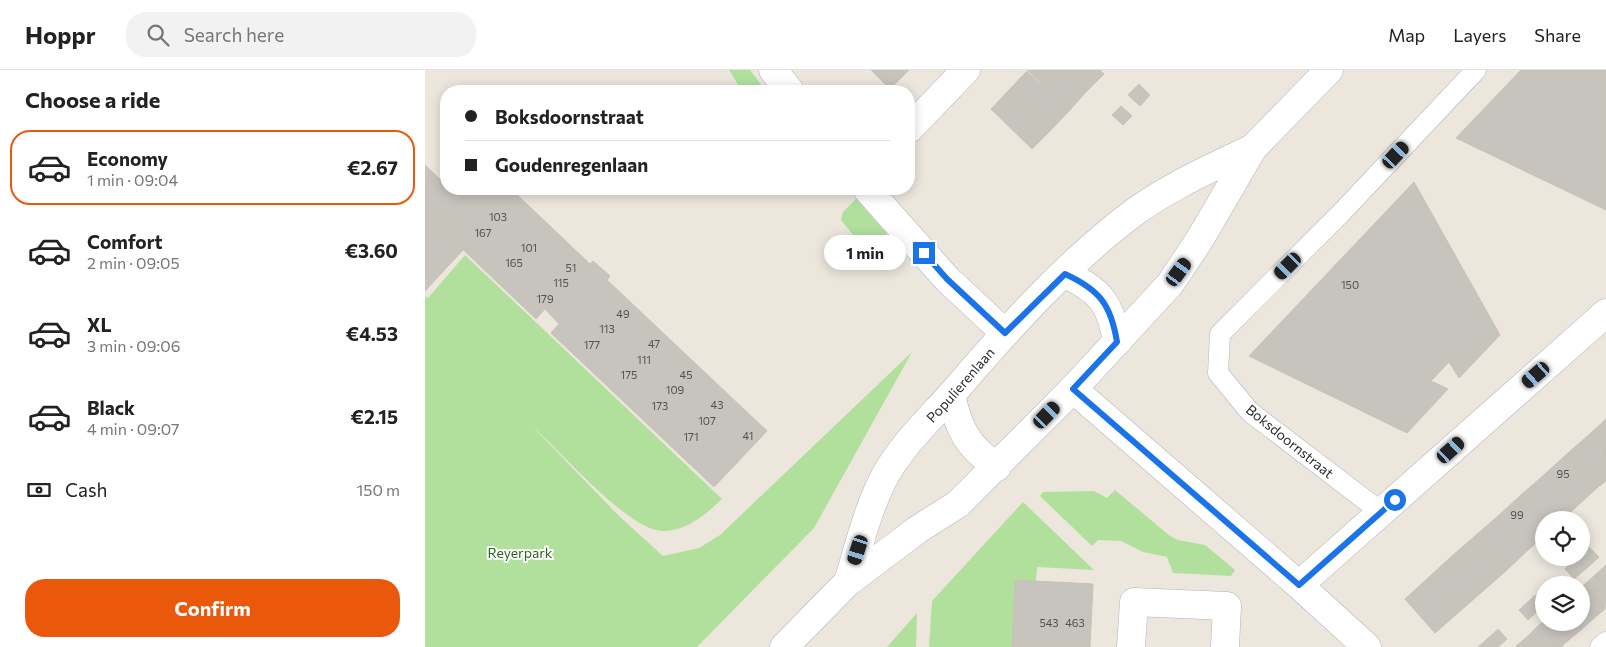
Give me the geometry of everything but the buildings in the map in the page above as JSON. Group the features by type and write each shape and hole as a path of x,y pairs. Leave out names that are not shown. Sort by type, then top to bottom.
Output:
{"street":[{"path":"773,70 785,85"},
{"path":"915,124 966,70"},
{"name":"Populierenlaan","path":"784,647 848,582 917,530 958,504 1073,389 1170,284 1187,260 1253,148 1329,70"},
{"name":"Populierenlaan","path":"848,582 869,517 886,474 921,427 1005,333 1065,274 1116,228 1153,200 1253,148"},
{"path":"872,195 947,279 1005,333"},
{"path":"1065,274 1097,294 1107,306 1113,317 1117,342"},
{"path":"1299,585 1606,313"},
{"path":"1073,389 1299,585 1367,647"},
{"path":"951,395 958,424 977,451 997,467"},
{"path":"1131,647 1134,602 1227,606 1225,647"}],"lane":[{"name":"Boksdoornstraat","path":"1381,512 1250,412 1217,373 1220,334 1342,212 1477,70"},
{"path":"1600,647 1606,642"}],"green space":[{"path":"729,70 750,70 761,85 738,85"},
{"path":"856,199 887,234 866,251 841,220 843,212"},
{"name":"Reyerpark","path":"465,255 722,499 703,516 688,525 663,531 649,528 632,518 595,488 533,427 619,516 663,556 699,548 720,535 912,352 814,528 697,647 425,647 425,296 428,298"},
{"path":"1115,490 1170,536 1178,540 1205,545 1235,570 1231,576 1173,573 1167,557 1143,552 1121,541 1098,540 1092,546 1040,496 1043,492 1094,491 1107,498"},
{"path":"1023,502 1094,570 1037,567 1036,581 1016,581 1012,647 929,647 932,601"},
{"path":"917,613 916,647 887,647"}],"route":[{"path":"924,253 947,279 1005,333 1065,274 1097,294 1113,317 1117,342 1073,389 1299,585 1395,500"}]}
